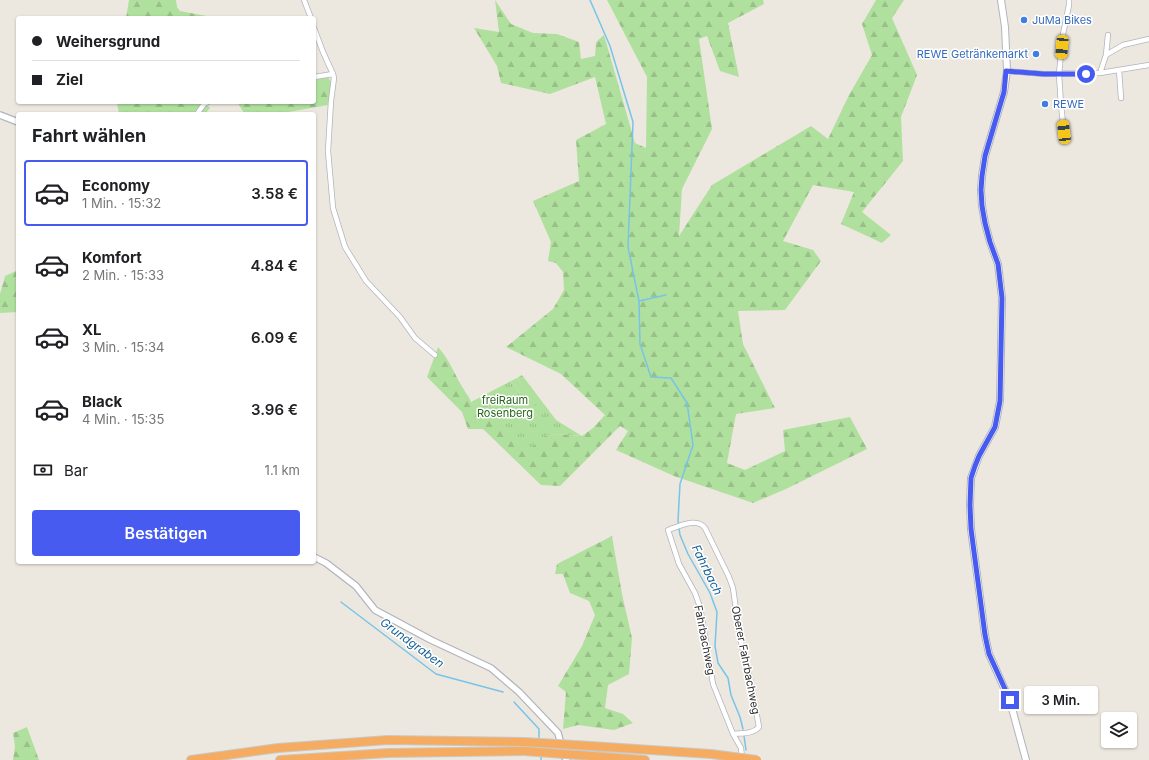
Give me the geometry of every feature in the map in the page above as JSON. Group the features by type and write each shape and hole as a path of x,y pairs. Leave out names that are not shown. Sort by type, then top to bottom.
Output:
{"highway":[{"path":"191,760 278,748 388,740 524,742 710,754 758,760"},
{"path":"280,760 388,753 524,751 645,760"}],"main road":[{"path":"1001,0 1005,27 1006,71 1004,92 985,156 981,190 985,223 998,264 1002,298 1000,401 995,427 979,456 973,472 970,505 971,529 985,635 989,654 1010,700 1026,760"}],"street":[{"path":"304,0 309,16"},
{"path":"1064,132 1059,74 1063,34 1069,0"},
{"path":"316,33 334,78 328,151 333,208 344,247 366,281 400,317 415,338 435,355"},
{"path":"1100,73 1106,55 1108,35"},
{"path":"1106,55 1123,45 1149,39"},
{"path":"1006,71 1044,74 1100,73 1149,65"},
{"path":"1119,70 1121,98"},
{"path":"316,77 333,74"},
{"path":"0,115 16,121"},
{"name":"Fahrbachweg","path":"702,524 695,522 668,530 679,564 695,593 700,607 713,684 741,748 742,760"},
{"name":"Oberer Fahrbachweg","path":"702,524 733,588 740,638 751,683 759,727 757,730 752,732 734,734"},
{"path":"316,558 326,563 356,586 375,610 431,640 491,668 519,692 558,733 564,756 567,760"}],"green space":[{"path":"129,0 176,0 177,7 180,11 206,16 126,16"},
{"path":"495,0 511,24 533,33 557,34 579,42 581,59 595,56 596,42 604,35 635,143 646,148 647,77 607,0 763,0 764,4 728,23 739,77 720,71 707,36 699,39 712,129 682,189 679,236 712,185 811,126 828,139 849,95 872,55 862,24 876,0 904,0 892,18 917,75 901,117 903,161 862,212 891,235 882,243 841,224 854,192 813,185 783,241 813,250 821,261 785,310 738,311 743,344 775,408 736,414 727,463 745,470 785,451 783,430 850,417 867,449 786,489 753,503 674,476 616,450 628,431 620,426 560,486 541,485 483,429 468,429 462,412 427,377 438,347 449,362 471,402 545,436 556,434 582,436 593,428 605,415 561,374 506,347 553,309 564,290 563,272 556,263 548,261 551,242 533,201 579,181 576,140 606,124 595,77 550,94 501,83 497,66 474,28 499,32"},
{"path":"328,77 331,82 328,105 288,112 243,112 238,104 316,104 316,80"},
{"path":"117,104 207,104 210,108 207,112 119,112"},
{"path":"16,271 16,312 0,313 0,294 5,276"},
{"name":"freiRaum Rosenberg","path":"522,375 556,420 582,436 556,434 545,436 528,451 471,402 511,381 537,415 542,415 517,378"},
{"path":"517,378 543,415 537,415 511,381"},
{"path":"612,536 622,594 632,638 629,674 608,685 605,708 623,714 633,723 614,730 578,725 563,729 566,692 558,686 582,646 595,615 589,601 570,593 563,574 555,574 557,564"},
{"path":"27,727 39,760 13,760 15,746 13,733"}],"waterway":[{"path":"590,0 610,46 633,122 628,247 639,301 640,344 651,377 671,378 687,403 693,445 680,484 678,521 680,535 688,554 710,593 717,612 715,646 718,663 728,678 731,695 743,729"},
{"path":"639,301 666,295"},
{"name":"Grundgraben","path":"341,602 436,674 503,692"},
{"name":"Grundgraben","path":"514,702 539,729 539,741"},
{"name":"Fahrbach","path":"744,736 746,750"},
{"name":"Grundgraben","path":"541,754 541,760"}],"place":[{"name":"JuMa Bikes","path":"1024,20"},
{"name":"REWE Getränkemarkt","path":"1036,54"},
{"name":"REWE","path":"1045,104"}],"route":[{"path":"1010,700 989,654 985,635 971,529 971,478 979,456 995,427 1000,401 1001,281 998,264 985,223 982,206 982,176 985,156 1004,92 1006,71 1044,74 1086,74"}]}
